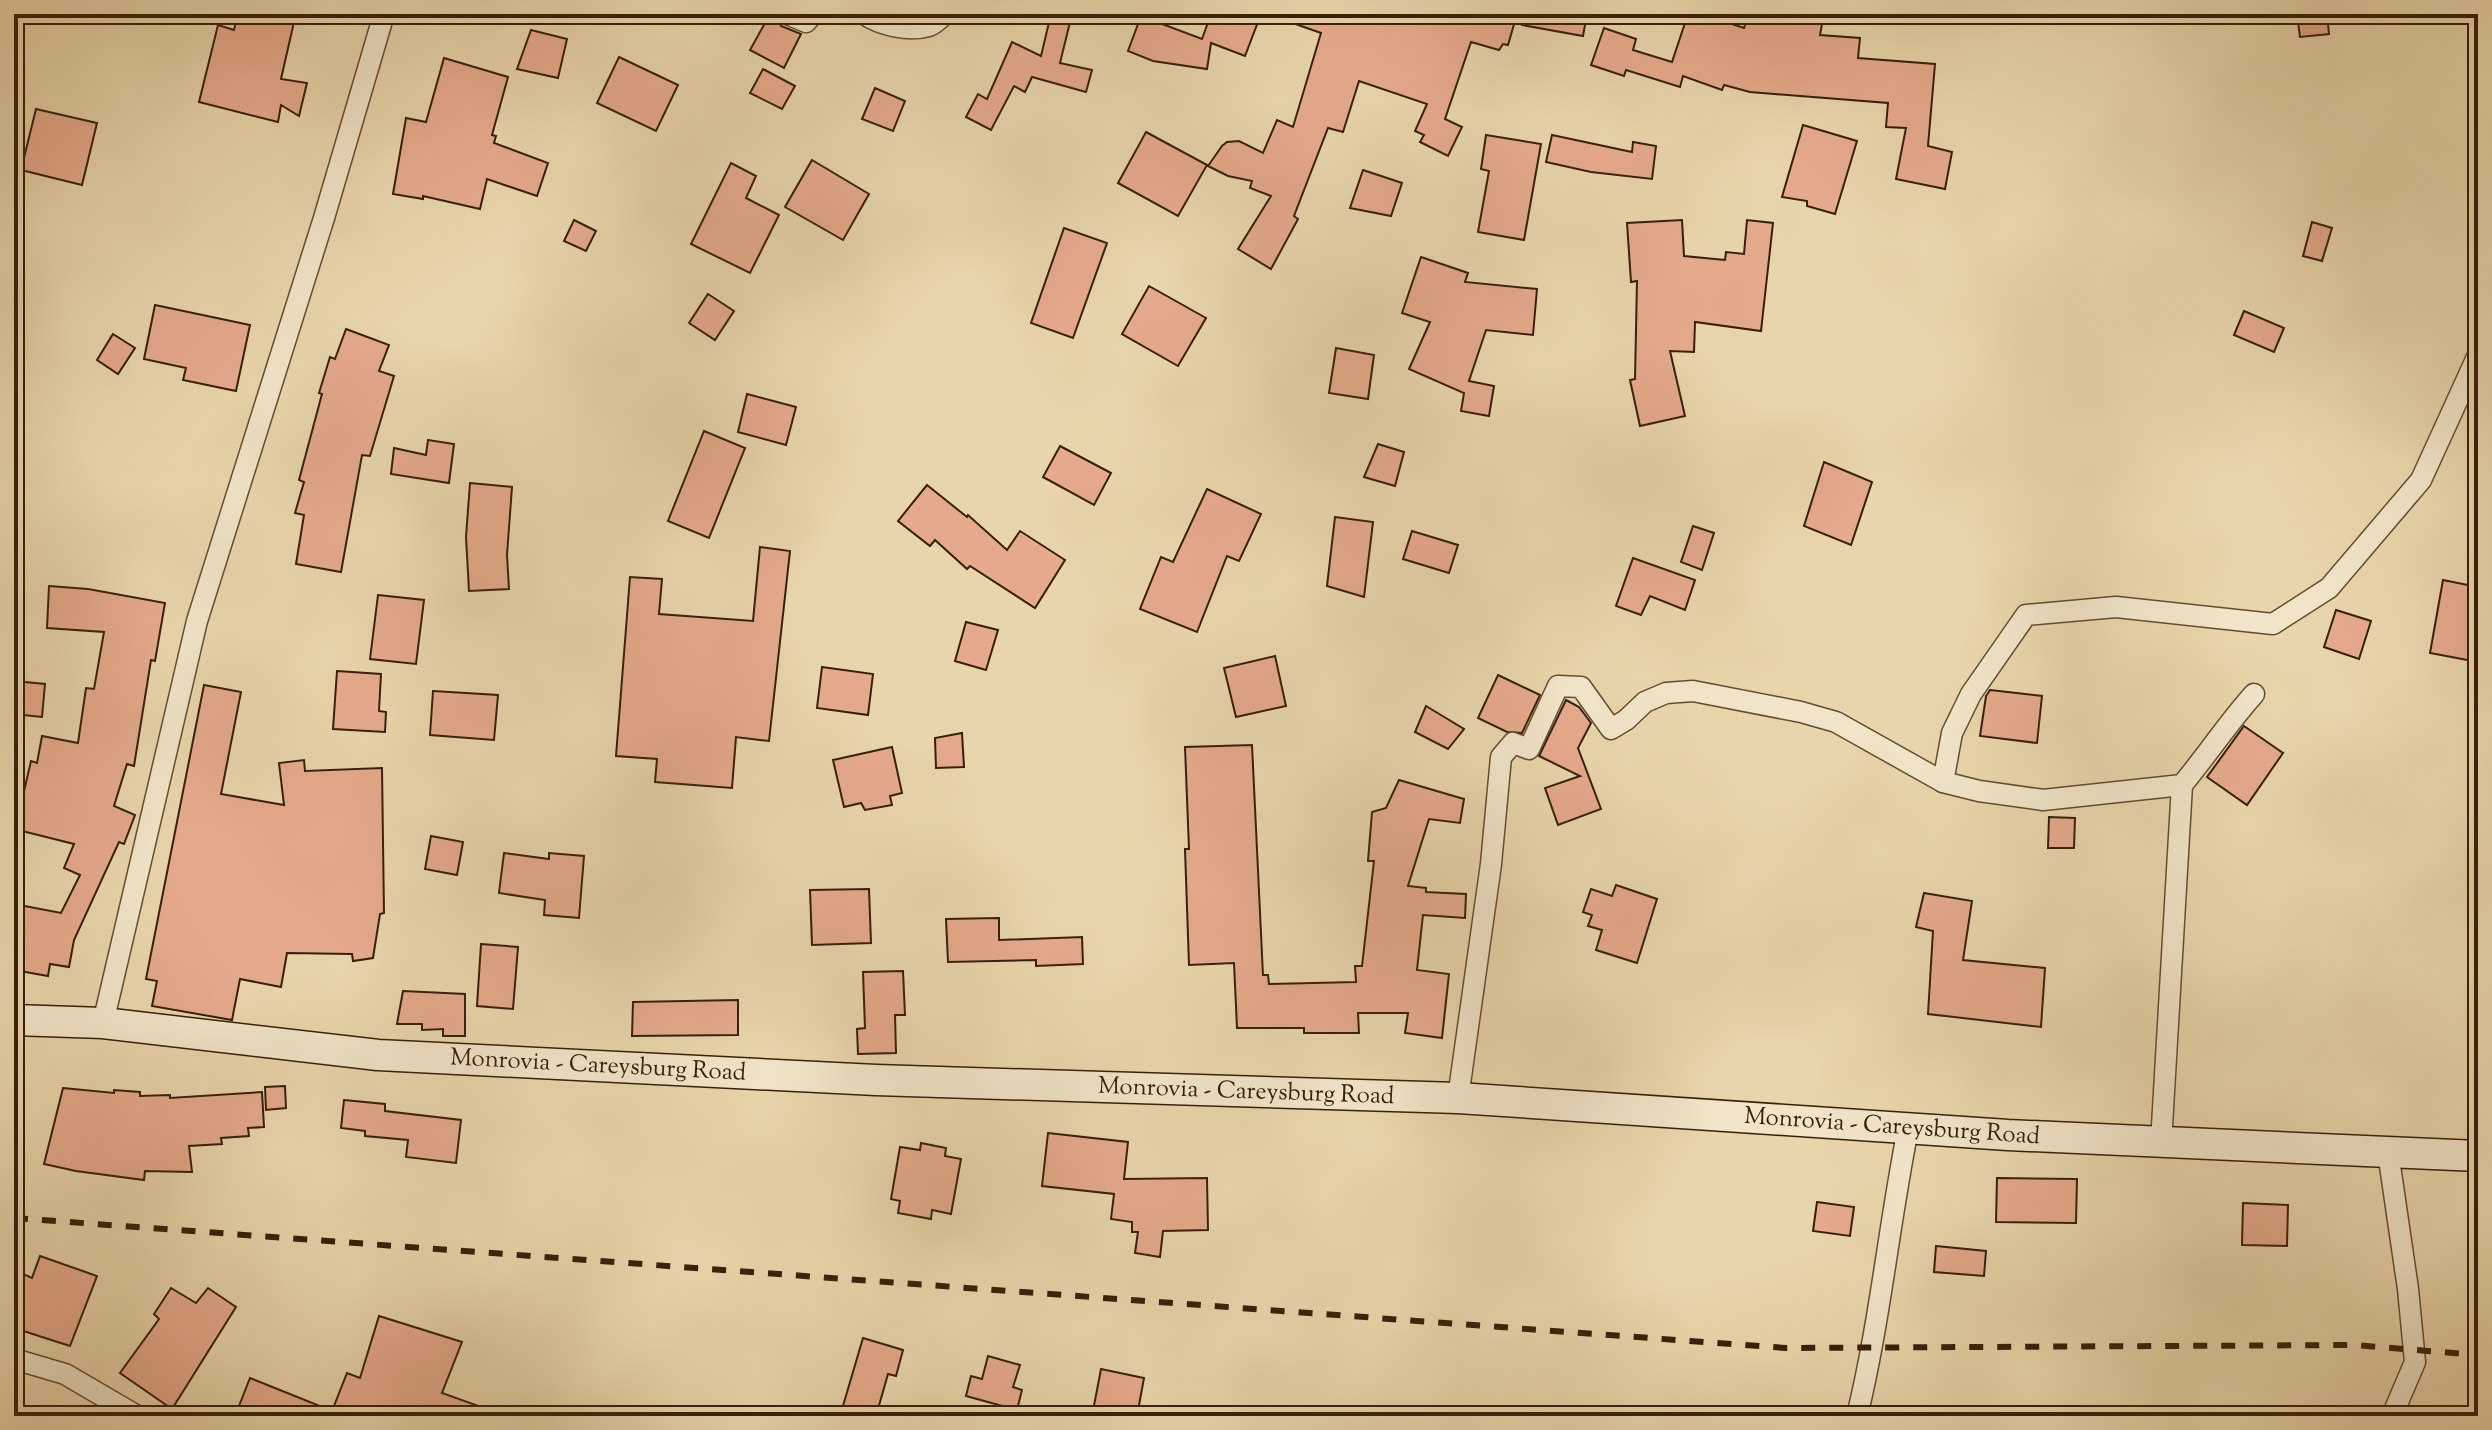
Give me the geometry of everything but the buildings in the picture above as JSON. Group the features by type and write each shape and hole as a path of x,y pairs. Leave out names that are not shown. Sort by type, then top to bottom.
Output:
{"main road":[{"name":"Monrovia - Careysburg Road","path":"14,1020 103,1023 378,1055 876,1080 1458,1098 1908,1129 2478,1156"}],"street":[{"path":"103,1023 197,621 324,218 384,14"},
{"path":"787,14 806,22 813,14"},
{"path":"864,14 875,22 907,27 931,26 945,14"},
{"path":"1943,782 1952,733 1971,694 2026,615 2116,607 2273,624 2329,588 2421,480 2478,355"},
{"path":"1458,1098 1491,864 1501,757 1513,743 1529,749 1558,686 1581,687 1611,729 1645,702 1666,693 1693,691 1801,712 1836,722 1943,782 1979,791 2043,800 2182,785"},
{"path":"2161,1143 2182,785 2254,694"},
{"path":"1857,1416 1908,1129"},
{"path":"2388,1152 2415,1362 2392,1416"},
{"path":"14,1359 65,1374 137,1416"}],"railway":[{"path":"14,1218 1786,1348 2354,1345 2478,1355"}]}
